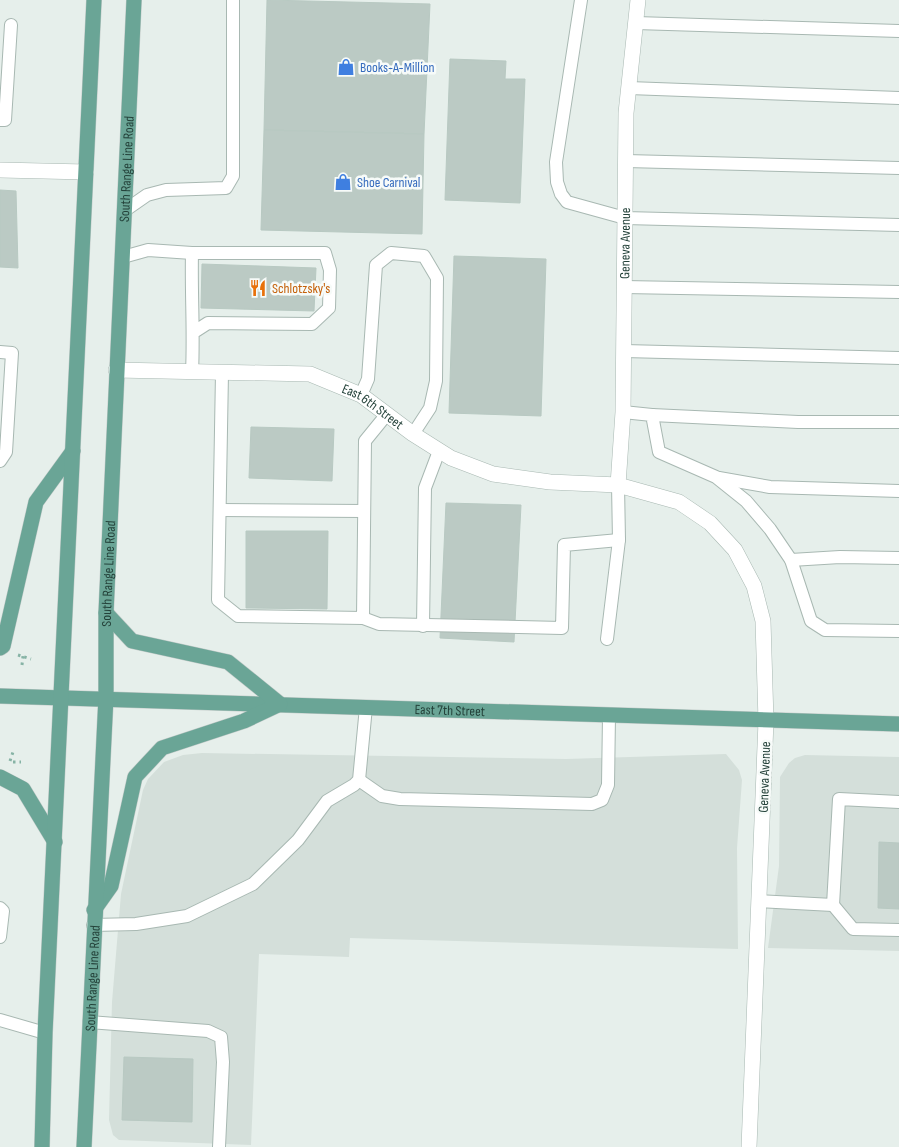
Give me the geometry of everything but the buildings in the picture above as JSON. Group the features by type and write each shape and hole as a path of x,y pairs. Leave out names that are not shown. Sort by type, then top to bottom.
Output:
{"main road":[{"path":"42,1147 45,1033 94,0"},
{"name":"South Range Line Road","path":"84,1147 106,697 106,613 134,0"},
{"path":"0,648 3,646 36,502 73,451"},
{"path":"94,918 112,886 135,777 162,748 244,721 280,704 228,662 132,641 106,613"},
{"name":"East 7th Street","path":"0,696 106,697 609,716 899,724"},
{"path":"0,777 23,789 55,842"}],"street":[{"name":"Geneva Avenue","path":"638,0 629,88 626,161 623,412 618,485 679,502 710,523 734,550 754,586 764,621 766,721 749,1147"},
{"path":"0,170 86,172"},
{"name":"East 6th Street","path":"116,370 310,374 360,395 413,434 451,458 493,474 550,482 618,485"}],"lane":[{"path":"124,211 147,195 166,190 226,188 233,176 233,0"},
{"path":"581,0 556,162 560,194 567,202 625,218 899,225"},
{"path":"636,23 899,30"},
{"path":"0,120 4,120 11,25"},
{"path":"629,88 899,98"},
{"path":"626,161 899,168"},
{"path":"123,257 148,250 192,253 325,253 330,270 330,308 312,324 208,323 194,332"},
{"path":"192,253 191,310 194,332 192,372"},
{"path":"360,395 368,379 376,265 391,253 424,256 437,278 436,381 430,408 413,434"},
{"path":"624,287 899,292"},
{"path":"624,351 899,358"},
{"path":"0,352 12,353 6,452 0,461"},
{"path":"222,372 218,600 238,616 364,618 379,624 423,626 562,628 564,545 619,540"},
{"path":"623,412 798,422 899,422"},
{"path":"364,618 365,441 386,414"},
{"path":"652,415 659,452 716,477 770,487 899,491"},
{"path":"423,626 425,488 439,451"},
{"path":"716,477 746,501 770,528 791,560 811,621 825,630 899,631"},
{"name":"Geneva Avenue","path":"607,639 619,540 618,485"},
{"path":"220,510 364,511"},
{"path":"791,560 840,556 899,558"},
{"path":"359,780 366,707"},
{"path":"359,780 382,796 400,799 592,804 602,800 608,785 609,716"},
{"path":"94,918 136,924 187,916 253,884 298,840 327,801 359,780"},
{"path":"899,802 838,799 833,905 853,929 899,930"},
{"path":"759,901 833,905"},
{"path":"0,908 3,911 0,937"},
{"path":"0,1020 45,1033"},
{"path":"89,1022 208,1032 221,1037 223,1062 219,1147"}],"path":[{"path":"15,654 31,659"},
{"path":"22,656 22,665"}],"shaded area":[{"path":"202,753 566,759 726,754 739,770 742,780 737,848 738,949 350,938 349,957 259,954 251,1145 119,1140 113,1135 109,1120 112,1002 121,894 143,790 148,779 164,762 183,755"},
{"path":"805,755 899,757 899,951 768,948 779,866 780,777 789,763 795,758"}],"place":[{"name":"Books-A-Million","path":"346,67"},
{"name":"Shoe Carnival","path":"343,182"},
{"name":"Schlotzsky's","path":"258,288"}]}
